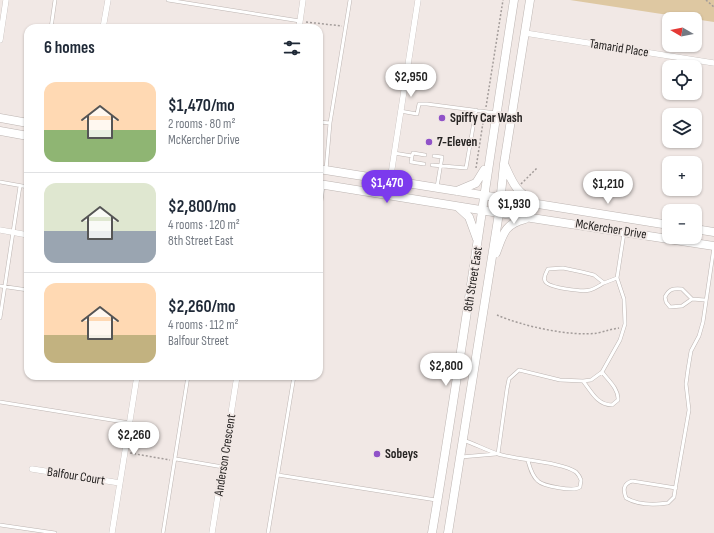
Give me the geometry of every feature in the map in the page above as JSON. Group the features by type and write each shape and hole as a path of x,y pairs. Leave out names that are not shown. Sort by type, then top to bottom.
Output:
{"main road":[{"name":"8th Street East","path":"432,533 478,243 483,195 514,0"},
{"name":"8th Street East","path":"448,533 499,213 504,164 530,0"},
{"path":"0,118 24,121"},
{"path":"0,132 24,135"},
{"path":"456,191 479,181 488,162"},
{"path":"504,164 516,189 524,196 545,205"},
{"name":"McKercher Drive","path":"323,170 662,224"},
{"name":"McKercher Drive","path":"323,184 388,194 457,207 625,231 714,247"},
{"path":"457,207 469,217 478,243"},
{"path":"489,275 504,232 514,222 532,218"},
{"path":"702,230 714,232"}],"street":[{"path":"0,40 6,0"},
{"path":"104,24 108,0"},
{"path":"300,24 303,0"},
{"path":"388,194 418,0"},
{"name":"Tamarid Place","path":"525,33 714,62"},
{"path":"0,230 24,234"},
{"path":"112,533 136,380"},
{"name":"Anderson Crescent","path":"212,533 236,380"},
{"name":"Balfour Court","path":"32,469 120,483"}],"lane":[{"path":"52,24 55,0"},
{"path":"168,0 300,21"},
{"path":"323,164 350,0"},
{"path":"400,111 417,114 419,104 438,104 496,113"},
{"path":"432,165 466,168 476,110"},
{"path":"323,122 330,123"},
{"path":"424,164 411,162 412,153 425,155"},
{"path":"394,154 412,156"},
{"path":"434,156 442,157 437,188"},
{"path":"0,182 24,186"},
{"path":"0,318 20,186"},
{"path":"498,454 508,384 509,379 514,373 523,370 560,380 583,381 592,380 602,372 620,340 623,328 624,299 617,278 625,231"},
{"path":"676,488 632,481 624,487 624,493 626,498 631,501 658,504 668,503 671,500 676,488 689,410 686,384 690,351 699,336 703,322 705,300 714,247"},
{"path":"604,282 594,275 563,268 548,269 545,278 545,282 550,286 590,290 604,282 617,278"},
{"path":"0,286 24,289"},
{"path":"692,299 682,289 673,288 668,291 665,297 666,302 670,307 682,306 692,299 705,300"},
{"path":"583,381 598,400 606,405 612,406 618,400 618,396 616,390 602,372"},
{"path":"164,533 187,380"},
{"path":"268,533 293,380"},
{"path":"0,402 130,423"},
{"path":"463,440 498,454 528,461 552,464 576,472 581,480 580,487 573,490 568,490 540,483 534,477 528,461"},
{"path":"461,457 498,454"},
{"path":"176,459 223,467"},
{"path":"278,475 438,500"},
{"path":"0,525 55,533"}],"path":[{"path":"706,0 714,7"},
{"path":"307,22 323,24"},
{"path":"323,24 346,27"},
{"path":"518,186 537,168"},
{"path":"497,316 512,322 570,332 597,333 611,329 623,328"},
{"path":"134,454 176,459"}],"shaded area":[{"path":"570,0 714,0 714,22 702,20 702,12 662,12 662,14"}],"place":[{"name":"Spiffy Car Wash","path":"442,118"},
{"name":"7-Eleven","path":"429,142"},
{"name":"Sobeys","path":"377,454"}]}
